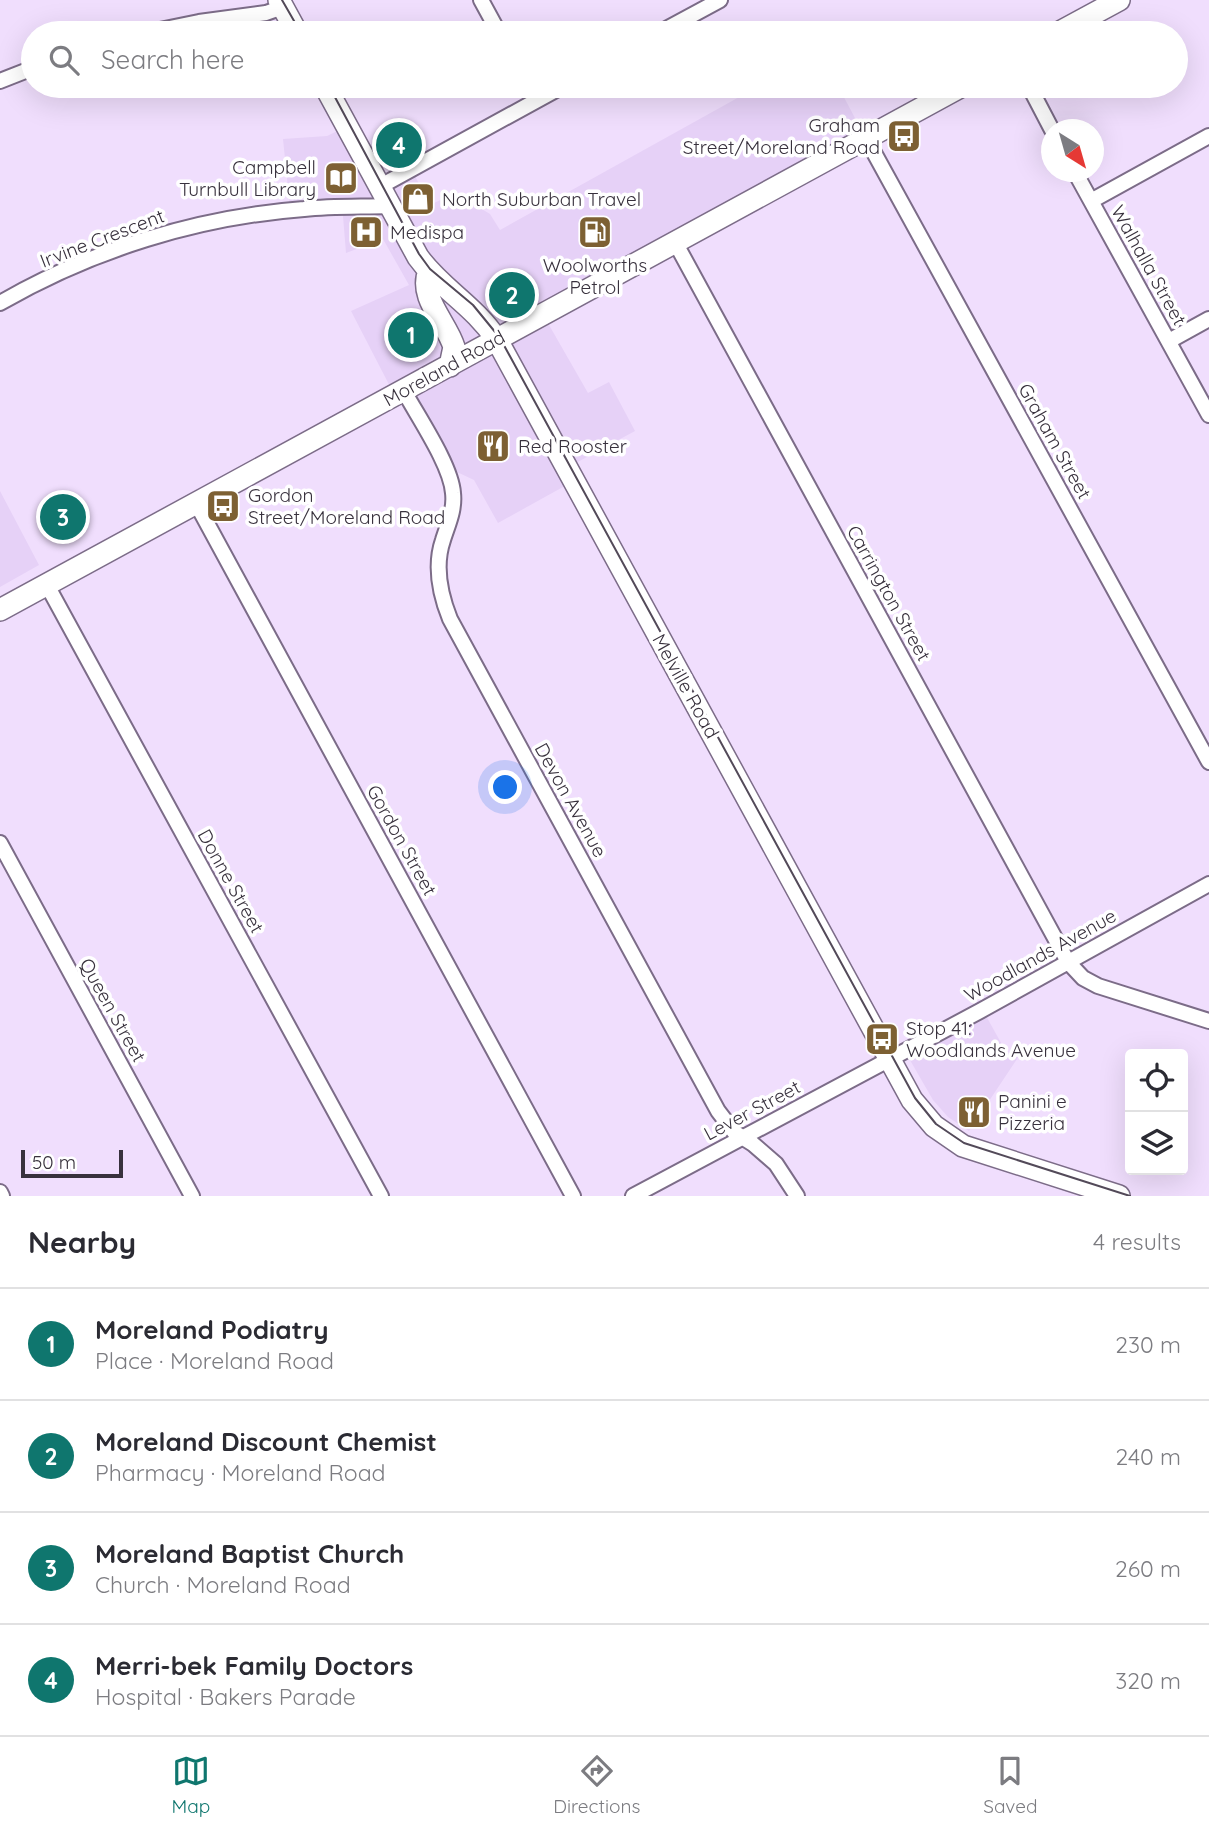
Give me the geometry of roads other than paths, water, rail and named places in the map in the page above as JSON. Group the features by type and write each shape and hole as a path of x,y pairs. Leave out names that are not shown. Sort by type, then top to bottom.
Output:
{"main road":[{"path":"1074,21 1096,5 1119,0"},
{"path":"281,4 290,21"},
{"name":"Melville Road","path":"331,98 418,257 429,271 479,315 497,340 917,1107 947,1137 977,1152 1093,1192 1119,1196"},
{"name":"Moreland Road","path":"0,610 940,98"},
{"path":"429,271 426,275 431,302 454,347 450,366"}],"street":[{"path":"481,0 492,21"},
{"path":"681,21 720,0"},
{"path":"206,21 266,13 281,4"},
{"path":"0,81 21,73"},
{"path":"384,197 527,98"},
{"path":"1035,98 1046,119"},
{"path":"1091,201 1209,136"},
{"name":"Graham Street","path":"866,138 1209,762"},
{"name":"Walhalla Street","path":"1081,182 1209,415"},
{"name":"Irvine Crescent","path":"0,303 101,255 188,227 384,197"},
{"name":"Carrington Street","path":"675,242 1068,962"},
{"path":"1169,341 1209,319"},
{"name":"Devon Avenue","path":"404,391 447,470 453,490 451,516 440,550 439,566 442,596 450,619 718,1111 734,1132 775,1164 797,1196"},
{"name":"Gordon Street","path":"196,503 573,1196"},
{"name":"Donne Street","path":"47,585 381,1196"},
{"name":"Queen Street","path":"0,843 192,1196"},
{"name":"Woodlands Avenue","path":"889,1059 1209,884"},
{"path":"1068,962 1083,978 1098,986 1209,1021"},
{"name":"Lever Street","path":"633,1196 889,1059"}],"tram line":[{"path":"282,0 294,21"},
{"path":"335,98 419,254 430,269 473,305 500,338 915,1098 936,1124 964,1143 1130,1196"}],"place":[{"name":"Graham Street/Moreland Road","path":"904,136"},
{"name":"Merri-bek Family Doctors","path":"399,145"},
{"name":"Campbell Turnbull Library","path":"341,178"},
{"name":"North Suburban Travel","path":"418,199"},
{"name":"Medispa","path":"366,232"},
{"name":"Woolworths Petrol","path":"595,232"},
{"name":"Moreland Discount Chemist","path":"512,295"},
{"name":"Moreland Podiatry","path":"411,335"},
{"name":"Red Rooster","path":"493,446"},
{"name":"Gordon Street/Moreland Road","path":"223,506"},
{"name":"Moreland Baptist Church","path":"63,517"},
{"name":"Stop 41: Woodlands Avenue","path":"882,1039"},
{"name":"Panini e Pizzeria","path":"974,1112"}]}
